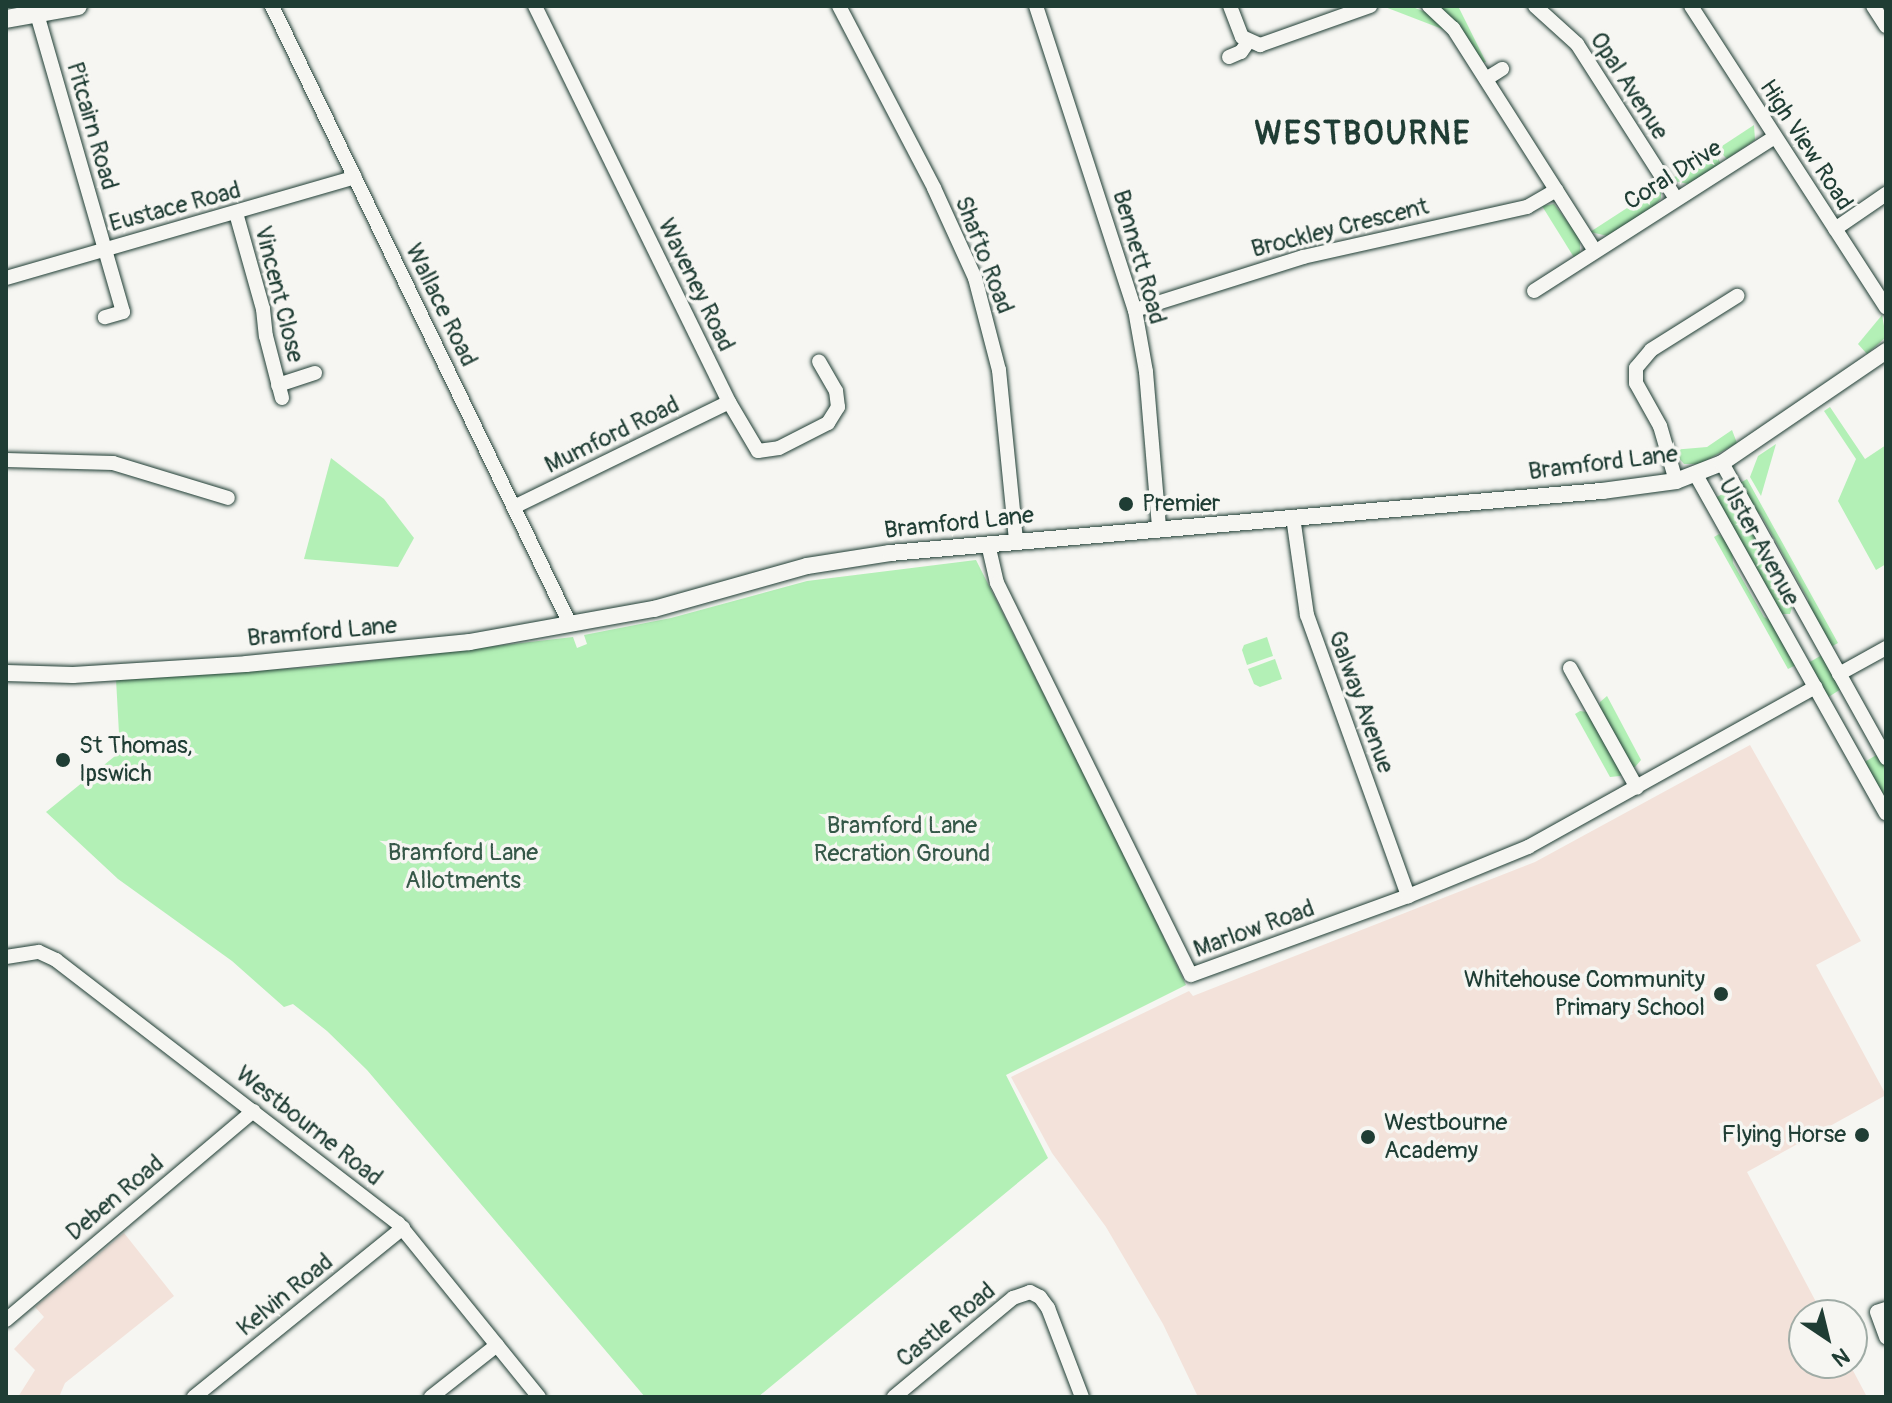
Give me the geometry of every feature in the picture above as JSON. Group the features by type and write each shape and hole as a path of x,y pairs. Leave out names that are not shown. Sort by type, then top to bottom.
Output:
{"main road":[{"path":"6,19 78,6"}],"street":[{"name":"Wallace Road","path":"272,6 570,624"},
{"name":"Waveney Road","path":"535,6 729,402 758,451 779,448 828,423 838,407 836,391 819,361"},
{"name":"Shafto Road","path":"839,6 934,188 975,278 999,370 1016,541"},
{"name":"Bennett Road","path":"1036,6 1135,310 1146,372 1159,528"},
{"path":"1230,6 1238,31 1248,42 1271,43 1370,6"},
{"path":"1429,6 1449,22 1595,251"},
{"name":"Opal Avenue","path":"1535,6 1582,50 1676,199"},
{"name":"High View Road","path":"1691,6 1886,308"},
{"path":"1873,6 1886,26"},
{"name":"Pitcairn Road","path":"37,14 123,312 105,317"},
{"path":"1229,57 1241,52 1248,42"},
{"path":"1486,79 1502,69"},
{"name":"Coral Drive","path":"1534,291 1547,274 1595,251 1775,137"},
{"name":"Eustace Road","path":"6,278 355,177"},
{"name":"Brockley Crescent","path":"1135,310 1303,257 1520,209 1556,190"},
{"path":"1835,229 1886,194"},
{"name":"Vincent Close","path":"236,213 263,309 280,391 315,373"},
{"path":"1676,481 1660,426 1636,383 1636,368 1651,350 1731,300 1716,290"},
{"name":"Bramford Lane","path":"6,673 73,675 315,658 470,642 654,609 807,566 1016,541 1602,491 1676,481 1722,463 1886,351"},
{"name":"Mumford Road","path":"514,507 729,402"},
{"path":"6,460 122,465 228,498"},
{"name":"Ulster Avenue","path":"1722,463 1886,758"},
{"name":"Ulster Avenue","path":"1696,475 1886,813"},
{"name":"Galway Avenue","path":"1293,517 1307,615 1408,896"},
{"name":"Marlow Road","path":"988,544 997,583 1191,975 1408,896 1528,847 1816,687"},
{"name":"Ulster Avenue","path":"1784,630 1807,617"},
{"path":"1839,674 1886,648"},
{"path":"1570,668 1637,788"},
{"path":"1849,745 1872,732"},
{"name":"Westbourne Road","path":"6,957 30,952 50,956 403,1228 539,1397"},
{"name":"Deben Road","path":"6,1320 253,1111"},
{"name":"Kelvin Road","path":"194,1397 403,1228"},
{"name":"Castle Road","path":"894,1397 1013,1298 1030,1292 1040,1297 1048,1308 1082,1397"},
{"path":"1884,1344 1877,1312 1886,1309"},
{"path":"431,1397 497,1345"}],"shaded area":[{"name":"Westbourne Academy","path":"1750,745 1861,941 1816,965 1886,1095 1747,1172 1814,1299 1788,1299 1788,1379 1857,1379 1867,1397 1198,1397 1163,1324 1106,1227 1052,1153 1011,1077 1189,991 1193,996 1535,862"},
{"path":"124,1233 174,1296 65,1383 59,1397 18,1397 35,1370 14,1349 44,1317 35,1307"}],"green space":[{"path":"1410,6 1428,13 1450,32 1385,7"},
{"path":"1440,6 1458,6 1486,62 1481,63"},
{"path":"1754,125 1755,140 1727,159 1719,148"},
{"path":"1714,151 1721,164 1688,184 1670,180"},
{"path":"1661,186 1661,198 1654,207 1608,236 1590,232"},
{"path":"1554,204 1580,238 1580,252 1575,259 1542,206"},
{"path":"1882,315 1886,337 1867,354 1858,344"},
{"path":"1830,407 1865,459 1886,445 1886,564 1876,570 1838,501 1856,459 1824,411"},
{"path":"1732,430 1737,443 1700,464 1684,464 1672,450 1707,447"},
{"path":"1776,444 1761,496 1750,477 1758,456"},
{"path":"331,458 384,499 414,538 398,567 304,559"},
{"path":"1747,479 1838,643 1829,648 1809,612 1808,599 1761,515 1751,507 1738,484"},
{"path":"1730,490 1793,604 1790,614 1781,614 1715,498"},
{"path":"1719,534 1732,548 1733,563 1764,617 1775,623 1798,664 1788,669 1714,537"},
{"name":"Bramford Lane Allotments","path":"976,560 1126,857 1186,985 1006,1075 1048,1158 758,1397 645,1397 367,1070 327,1031 293,1004 284,1007 232,961 118,879 46,812 120,752 116,679 316,667 573,637 577,648 587,644 584,635 671,618 807,581"},
{"path":"1267,637 1273,656 1247,665 1242,650 1244,645"},
{"path":"1822,655 1841,689 1827,698 1808,663"},
{"path":"1275,659 1282,679 1260,687 1254,684 1248,669"},
{"path":"1607,696 1641,760 1635,767 1630,767 1599,710 1600,702"},
{"path":"1587,712 1624,772 1620,776 1610,777 1575,714"},
{"path":"1878,754 1886,768 1886,803 1863,763"}],"place":[{"name":"Premier","path":"1126,504"},
{"name":"St Thomas, Ipswich","path":"63,760"},
{"name":"Whitehouse Community Primary School","path":"1721,994"},
{"name":"Flying Horse","path":"1862,1135"},
{"name":"Westbourne Academy","path":"1368,1137"}],"district":[{"name":"WESTBOURNE","path":"1363,134"}],"park label":[{"name":"Bramford Lane Recration Ground","path":"902,840"}]}
